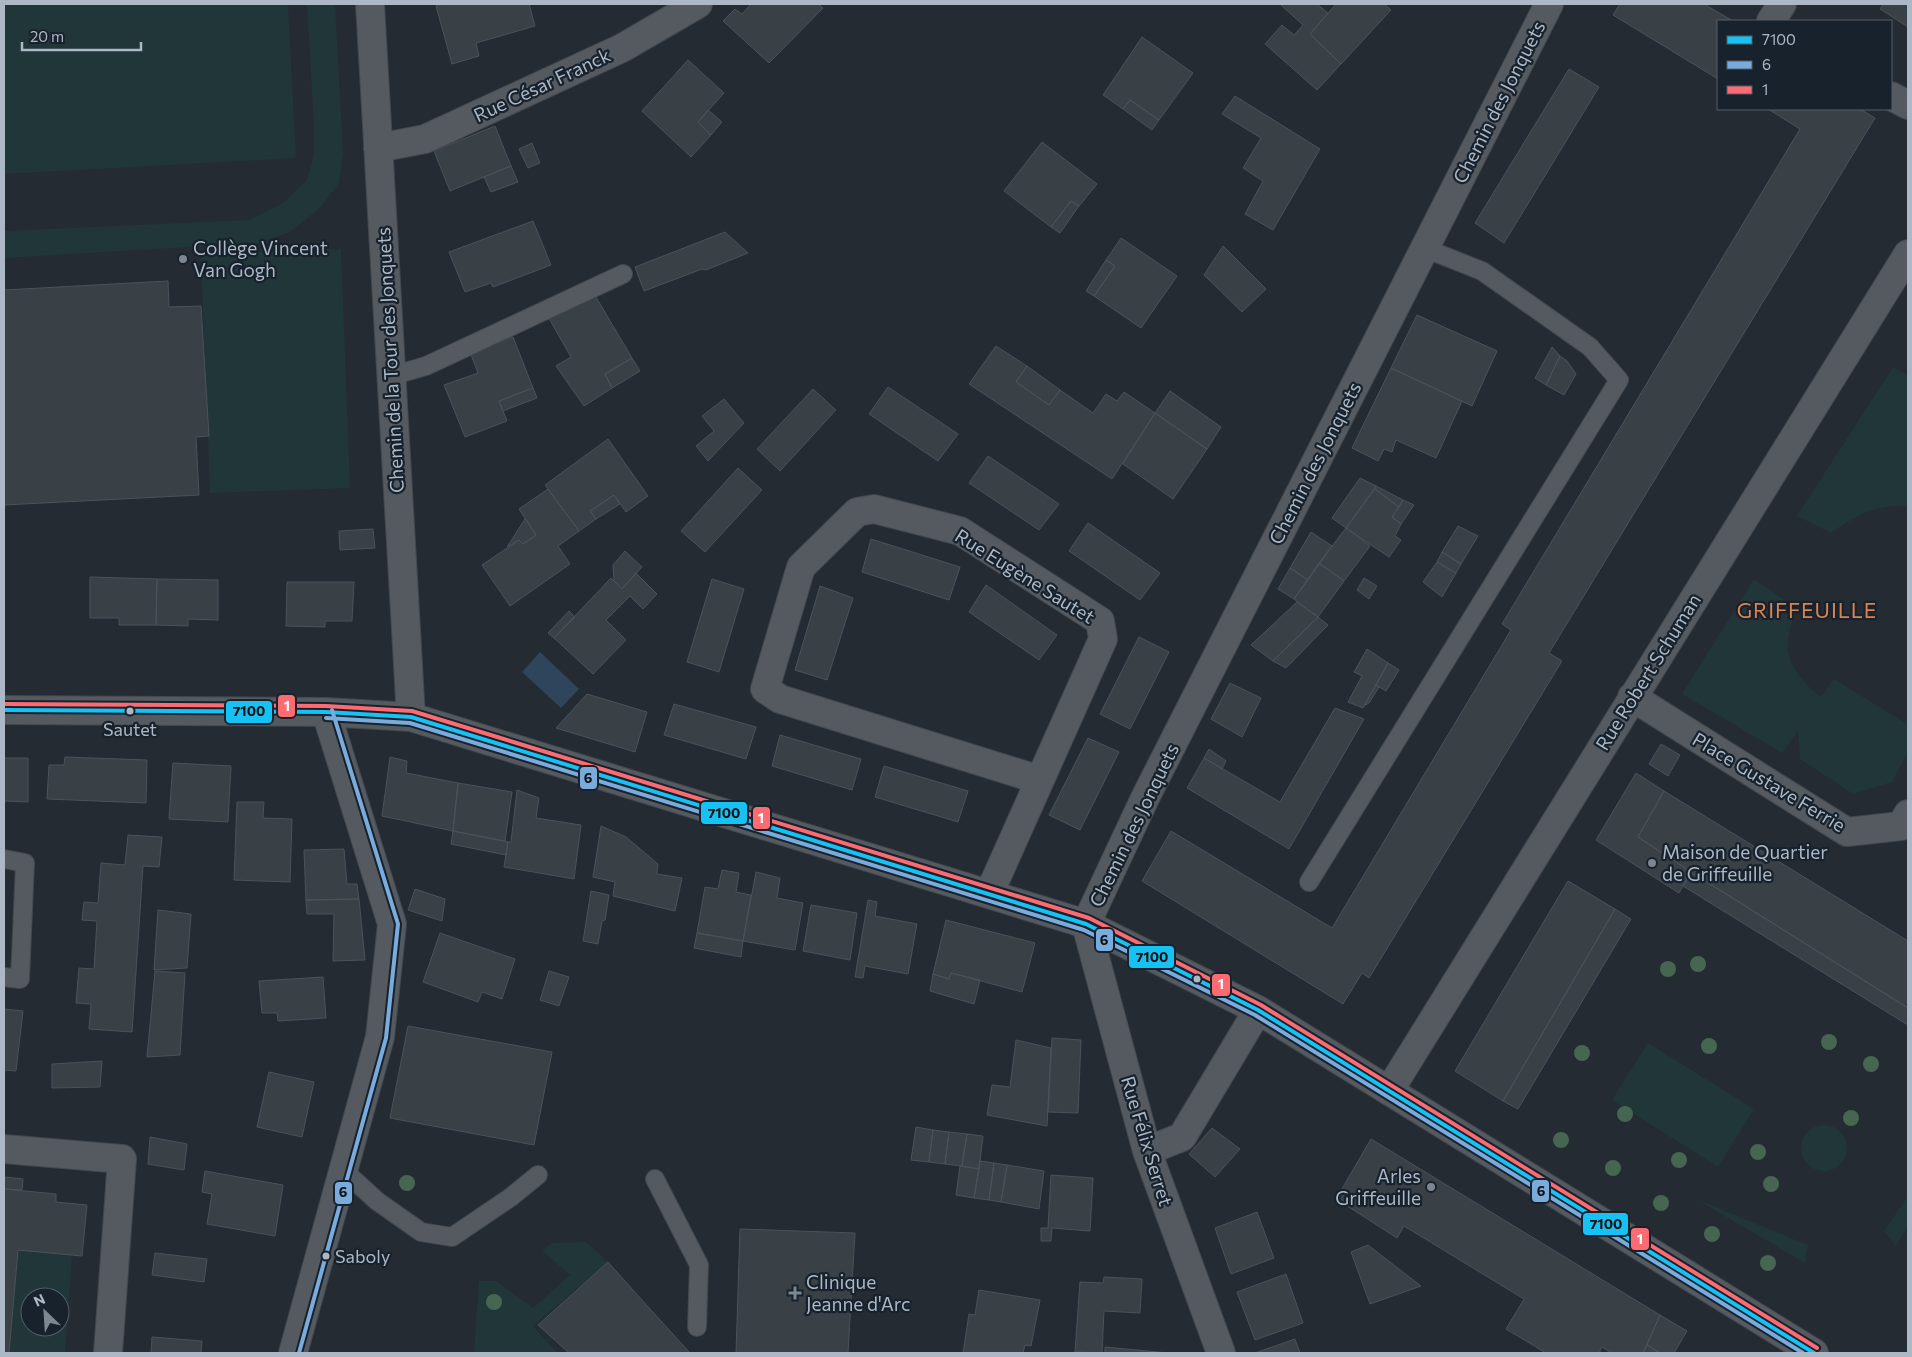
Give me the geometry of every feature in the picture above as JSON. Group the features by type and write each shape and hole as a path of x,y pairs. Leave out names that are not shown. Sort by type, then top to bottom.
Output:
{"street":[{"name":"Chemin de la Tour des Jonquets","path":"370,4 411,717"},
{"name":"Rue César Franck","path":"378,148 424,139 622,48 698,4"},
{"name":"Chemin des Jonquets","path":"1086,924 1145,798 1549,4"},
{"path":"1772,20 1782,4"},
{"path":"1892,97 1908,105"},
{"name":"Rue Robert Schuman","path":"1388,1091 1908,254"},
{"name":"Rue Eugène Sautet","path":"990,894 1103,639 1100,620 960,531 874,509 857,512 801,567 765,690 780,699 1040,780"},
{"name":"Place Gustave Ferrie","path":"1632,697 1847,832 1901,826 1908,814"},
{"path":"4,710 326,712 411,717 1086,924 1258,1010 1814,1353"},
{"path":"294,1353 380,1037 392,924 326,712"},
{"name":"Rue Félix Serret","path":"1086,924 1147,1151 1221,1353"},
{"path":"1147,1151 1182,1137 1258,1010"},
{"path":"4,1149 122,1159 108,1353"}],"lane":[{"path":"1309,882 1619,380 1590,347 1482,271 1424,248"},
{"path":"391,376 426,366 623,274"},
{"path":"4,859 25,863 20,979 4,977"},
{"path":"344,1172 377,1201 421,1232 452,1237 511,1197 538,1175"},
{"path":"655,1179 699,1265 696,1327"}],"green space":[{"path":"4,4 288,4 296,158 4,174"},
{"path":"307,4 335,4 343,152 339,183 320,208 290,232 258,243 4,258 4,231 249,220 283,203 307,180 314,155"},
{"path":"341,249 350,488 210,493 201,254"},
{"path":"1893,367 1908,376 1908,506 1886,507 1867,512 1831,533 1797,516"},
{"path":"1754,579 1796,608 1789,634 1789,657 1800,676 1810,688 1821,697 1834,679 1908,725 1908,752 1892,782 1853,794 1800,759 1798,731 1782,753 1682,694"},
{"path":"1648,1043 1754,1109 1718,1167 1612,1100"},
{"path":"1819,1125 1829,1125 1843,1135 1847,1148 1843,1161 1837,1167 1829,1171 1819,1171 1805,1161 1801,1153 1801,1143 1811,1129"},
{"path":"1908,1196 1908,1226 1896,1246 1884,1231"},
{"path":"1696,1199 1808,1245 1805,1263"},
{"path":"586,1242 608,1262 533,1326 558,1353 474,1353 479,1281 496,1281 533,1308 570,1275 542,1251 552,1243"},
{"path":"18,1250 72,1255 70,1287 20,1287 20,1337 66,1337 65,1353 9,1353"}],"water":[{"path":"540,652 579,689 561,708 522,672"}],"building":[{"path":"443,4 529,4 535,26 476,43 479,56 452,64 436,6"},
{"path":"751,4 818,4 823,8 769,63 723,21 735,9 742,14"},
{"path":"1280,4 1317,4 1328,13 1310,34 1341,64 1317,90 1265,44 1282,25 1294,35 1303,25"},
{"path":"1336,4 1384,4 1391,10 1341,64 1310,34"},
{"path":"1620,4 1704,4 1731,20 1717,20 1717,78 1613,15"},
{"path":"1883,4 1908,4 1908,27 1880,9"},
{"path":"1142,37 1193,73 1159,120 1130,100 1123,109 1103,95"},
{"path":"688,60 724,93 698,122 711,135 691,157 642,111"},
{"path":"1569,69 1599,87 1504,243 1475,223"},
{"path":"1235,96 1320,149 1273,230 1245,214 1263,181 1243,168 1261,138 1222,114"},
{"path":"1130,100 1159,120 1152,130 1123,109"},
{"path":"708,110 722,122 711,135 698,122"},
{"path":"1770,110 1862,110 1875,118 1549,653 1562,661 1369,978 1362,973 1343,1004 1142,881 1171,831 1332,928 1511,630 1502,624 1800,129"},
{"path":"495,126 511,166 450,191 434,151"},
{"path":"1042,142 1097,184 1079,206 1071,201 1051,227 1004,191"},
{"path":"532,143 540,163 528,168 519,149"},
{"path":"511,166 518,182 491,192 484,177"},
{"path":"1071,201 1079,206 1060,233 1051,227"},
{"path":"533,221 551,265 493,287 491,283 465,292 449,252"},
{"path":"725,232 748,253 706,270 702,269 644,291 635,267"},
{"path":"1121,238 1177,276 1141,328 1094,296 1115,266 1106,260"},
{"path":"1223,246 1266,289 1242,312 1204,275"},
{"path":"1106,260 1115,266 1094,296 1086,291"},
{"path":"168,281 169,307 201,306 209,436 196,437 199,495 4,505 4,290"},
{"path":"593,292 632,358 605,374 612,388 584,406 556,366 571,357 546,313"},
{"path":"1417,315 1497,351 1472,406 1391,368"},
{"path":"513,337 533,388 499,401 507,421 465,437 444,385 478,373 470,352"},
{"path":"996,346 1027,366 1016,382 1049,405 1060,390 1093,413 1106,394 1117,401 1124,392 1155,413 1112,479 969,384"},
{"path":"1552,347 1560,356 1546,385 1535,378"},
{"path":"1560,356 1567,361 1576,374 1564,395 1546,385"},
{"path":"632,358 640,371 612,388 605,374"},
{"path":"1027,366 1060,390 1049,405 1016,382"},
{"path":"1391,368 1462,401 1436,458 1396,440 1392,452 1384,449 1378,461 1352,448"},
{"path":"888,387 958,434 938,461 869,414"},
{"path":"533,388 537,398 503,411 499,401"},
{"path":"813,389 836,410 780,471 757,449"},
{"path":"1170,391 1221,427 1207,449 1155,413"},
{"path":"724,399 744,423 708,461 696,446 714,431 702,416"},
{"path":"1155,413 1207,449 1173,499 1123,464"},
{"path":"608,439 648,496 626,512 614,495 590,511 596,519 579,531 545,485"},
{"path":"988,456 1059,504 1039,530 969,483"},
{"path":"738,468 762,490 705,552 681,531"},
{"path":"1360,478 1376,486 1346,528 1332,518"},
{"path":"1376,486 1403,500 1399,507 1375,489"},
{"path":"548,489 579,531 558,546 570,564 510,606 482,565 519,540 523,544 536,535 519,509"},
{"path":"1375,489 1399,507 1392,517 1401,524 1395,536 1401,540 1389,557 1346,528"},
{"path":"614,495 620,504 596,519 590,511"},
{"path":"1403,500 1414,505 1401,524 1392,517"},
{"path":"525,519 536,535 523,544 519,540 507,547"},
{"path":"1088,523 1160,573 1140,600 1069,551"},
{"path":"1458,526 1478,536 1461,564 1442,552"},
{"path":"1346,528 1370,546 1344,581 1319,563"},
{"path":"373,529 375,548 340,550 339,531"},
{"path":"1311,532 1332,546 1308,580 1290,568"},
{"path":"871,539 960,567 949,600 862,572"},
{"path":"625,551 642,567 622,589 614,581 613,565"},
{"path":"1442,552 1461,564 1456,573 1437,562"},
{"path":"1437,562 1456,573 1442,597 1423,582"},
{"path":"1319,563 1344,581 1318,617 1294,599"},
{"path":"1290,568 1308,580 1294,599 1278,589"},
{"path":"636,573 657,594 643,609 630,596 606,620 626,640 593,674 554,638 611,578 622,589"},
{"path":"90,577 157,579 156,625 119,625 119,618 90,618"},
{"path":"1364,578 1377,586 1369,599 1357,590"},
{"path":"157,579 218,580 218,620 188,619 188,626 156,625"},
{"path":"712,579 744,589 719,672 687,662"},
{"path":"287,582 354,582 352,621 325,621 325,627 286,626"},
{"path":"986,585 1057,635 1039,660 969,612"},
{"path":"820,586 853,598 827,680 795,670"},
{"path":"1297,602 1318,617 1273,661 1251,645"},
{"path":"569,611 575,617 554,638 548,633"},
{"path":"1318,617 1328,625 1286,668 1273,661"},
{"path":"1139,637 1169,652 1130,729 1100,714"},
{"path":"1367,649 1388,663 1363,708 1348,702 1362,676 1354,672"},
{"path":"1388,663 1399,670 1386,691 1376,685"},
{"path":"1230,683 1261,698 1242,737 1211,719"},
{"path":"1376,685 1379,687 1369,703 1364,706"},
{"path":"587,694 647,712 635,752 556,728"},
{"path":"674,704 756,727 746,759 664,735"},
{"path":"1335,708 1364,719 1289,849 1187,788 1204,758 1280,802"},
{"path":"780,735 861,759 852,790 772,766"},
{"path":"1088,738 1119,752 1080,830 1049,815"},
{"path":"1661,744 1680,755 1668,776 1649,764"},
{"path":"1209,749 1226,761 1222,769 1204,758"},
{"path":"65,757 147,760 146,803 47,799 49,765 64,765"},
{"path":"390,757 407,761 406,773 458,783 453,831 382,816"},
{"path":"4,758 28,758 28,802 4,801"},
{"path":"173,763 231,766 228,822 169,819"},
{"path":"884,766 968,791 958,822 875,797"},
{"path":"1636,773 1664,791 1638,837 1691,872 1679,893 1596,840"},
{"path":"458,783 512,792 505,841 453,831"},
{"path":"517,790 539,798 536,818 581,825 574,879 504,867 508,842 511,842"},
{"path":"1664,791 1908,941 1908,1008 1638,837"},
{"path":"237,802 264,802 263,818 292,819 290,882 234,880"},
{"path":"601,826 626,837 658,864 657,874 682,878 675,911 613,896 615,882 593,877"},
{"path":"453,831 508,842 506,855 451,844"},
{"path":"128,835 162,837 159,867 143,866 132,1032 89,1029 91,1004 76,1003 79,968 94,969 97,921 82,920 84,902 98,903 101,863 125,865"},
{"path":"344,849 347,884 357,884 359,899 306,900 304,850"},
{"path":"722,870 739,873 736,892 751,895 743,941 697,933 705,887 718,889"},
{"path":"756,872 780,878 777,898 803,903 795,950 743,941"},
{"path":"1691,872 1908,1008 1908,1025 1683,886"},
{"path":"1568,881 1615,909 1503,1101 1455,1071"},
{"path":"415,889 445,899 442,921 408,910"},
{"path":"591,891 609,895 605,920 602,921 598,944 583,941"},
{"path":"359,899 365,960 333,961 334,914 307,914 306,900"},
{"path":"868,900 877,902 875,916 917,924 908,974 865,966 863,978 855,977"},
{"path":"811,905 857,913 850,960 803,951"},
{"path":"1615,909 1631,919 1518,1109 1503,1101"},
{"path":"158,910 191,914 187,968 154,970"},
{"path":"946,920 1035,943 1022,992 951,973 949,979 933,974"},
{"path":"440,933 515,959 502,999 482,992 478,1002 423,982"},
{"path":"697,933 743,941 741,957 694,948"},
{"path":"155,971 185,973 180,1055 147,1057"},
{"path":"549,971 569,977 559,1006 540,1000"},
{"path":"951,973 980,980 974,1004 930,991 933,974 949,979"},
{"path":"323,977 326,1018 278,1021 277,1013 262,1013 259,981"},
{"path":"4,1009 23,1011 16,1071 4,1070"},
{"path":"408,1026 552,1052 534,1145 390,1118"},
{"path":"1052,1038 1081,1040 1078,1113 1048,1112"},
{"path":"1016,1040 1051,1048 1047,1126 987,1115 992,1085 1010,1087"},
{"path":"102,1061 100,1087 52,1088 52,1064"},
{"path":"269,1072 314,1082 302,1137 257,1127"},
{"path":"916,1127 933,1130 929,1162 911,1160"},
{"path":"1212,1128 1240,1149 1215,1177 1189,1154"},
{"path":"933,1130 949,1132 945,1164 929,1162"},
{"path":"949,1132 967,1134 962,1166 945,1164"},
{"path":"967,1134 983,1136 979,1169 962,1166"},
{"path":"150,1137 187,1144 184,1170 148,1164"},
{"path":"1371,1139 1660,1315 1643,1353 1612,1353 1602,1347 1599,1353 1546,1353 1506,1329 1524,1299 1404,1226 1397,1238 1336,1199"},
{"path":"980,1161 994,1163 989,1200 974,1198"},
{"path":"994,1163 1007,1165 1001,1202 989,1200"},
{"path":"1007,1165 1044,1171 1039,1209 1001,1202"},
{"path":"960,1166 979,1169 974,1198 956,1195"},
{"path":"205,1171 283,1185 275,1236 207,1224 212,1194 202,1192"},
{"path":"1051,1175 1093,1178 1090,1231 1052,1228 1051,1241 1041,1241 1041,1228 1048,1228"},
{"path":"5,1177 23,1179 22,1190 4,1189"},
{"path":"4,1189 56,1194 56,1202 87,1205 82,1256 18,1250 9,1353 4,1353"},
{"path":"1257,1212 1274,1258 1231,1274 1215,1228"},
{"name":"Clinique Jeanne d'Arc","path":"740,1229 855,1233 848,1353 736,1353"},
{"path":"1368,1245 1421,1286 1370,1304 1351,1252"},
{"path":"155,1253 207,1259 204,1282 152,1275"},
{"path":"608,1262 690,1353 569,1353 538,1325"},
{"path":"1286,1274 1303,1323 1255,1340 1237,1292"},
{"path":"1104,1277 1142,1279 1140,1313 1104,1311 1102,1353 1075,1352 1080,1282 1103,1283"},
{"path":"979,1290 1040,1300 1031,1346 1025,1345 1023,1353 963,1353 969,1314 975,1315"},
{"path":"1660,1315 1687,1331 1674,1353 1660,1353 1647,1345"},
{"path":"152,1337 202,1341 201,1353 151,1353"},
{"path":"1295,1339 1300,1353 1255,1353"},
{"path":"1647,1345 1660,1353 1643,1353"},
{"path":"1105,1347 1168,1353 1105,1353"}],"transit line":[{"name":"1","path":"4,704 326,706 412,711 1089,918 1261,1005 1817,1348"},
{"name":"7100","path":"4,710 326,712 411,717 1086,924 1258,1010 1814,1353"},
{"name":"6","path":"299,1353 386,1038 398,924 332,710"},
{"name":"6","path":"326,718 410,723 1084,930 1255,1015 1803,1353"}],"place":[{"name":"Collège Vincent Van Gogh","path":"183,259"},
{"name":"Sautet","path":"130,711"},
{"name":"Maison de Quartier de Griffeuille","path":"1652,863"},
{"name":"Arles Griffeuille","path":"1431,1187"},
{"name":"Saboly","path":"326,1256"},
{"name":"Clinique Jeanne d'Arc","path":"795,1293"}],"district":[{"name":"GRIFFEUILLE","path":"1807,611"}]}
